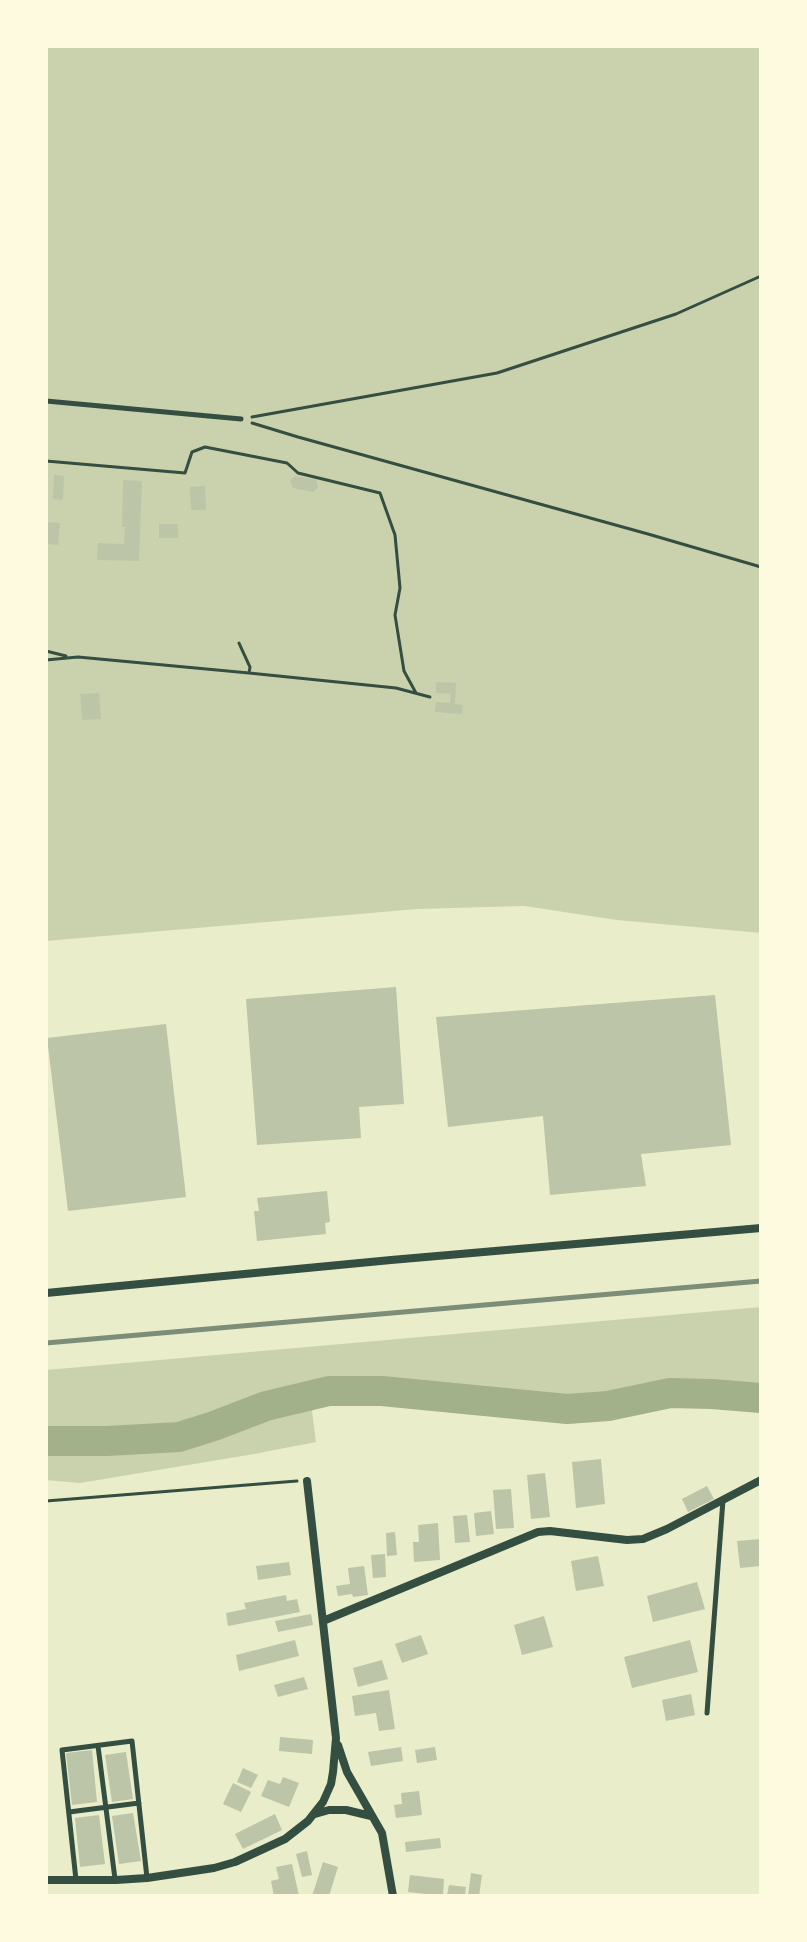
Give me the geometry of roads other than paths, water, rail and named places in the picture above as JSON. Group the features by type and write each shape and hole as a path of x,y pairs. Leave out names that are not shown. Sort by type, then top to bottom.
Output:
{"street":[{"path":"46,1293 761,1228"},
{"path":"323,1621 538,1532 643,1539 761,1480"},
{"path":"46,1880 147,1878 192,1873 235,1862 285,1839 315,1814 323,1802 331,1784 336,1738 307,1481"},
{"path":"336,1738 347,1772 382,1833 393,1896"},
{"path":"315,1814 346,1810 372,1816"}],"lane":[{"path":"46,401 241,419"},
{"path":"707,1713 723,1500"},
{"path":"76,1880 62,1750 132,1741 147,1878"},
{"path":"98,1746 116,1880"},
{"path":"69,1812 139,1803"}],"waterway":[{"path":"46,1441 179,1437 266,1406 329,1391 382,1391 567,1409 608,1406 670,1393 761,1398"}],"railway":[{"path":"46,1343 761,1281"}]}
